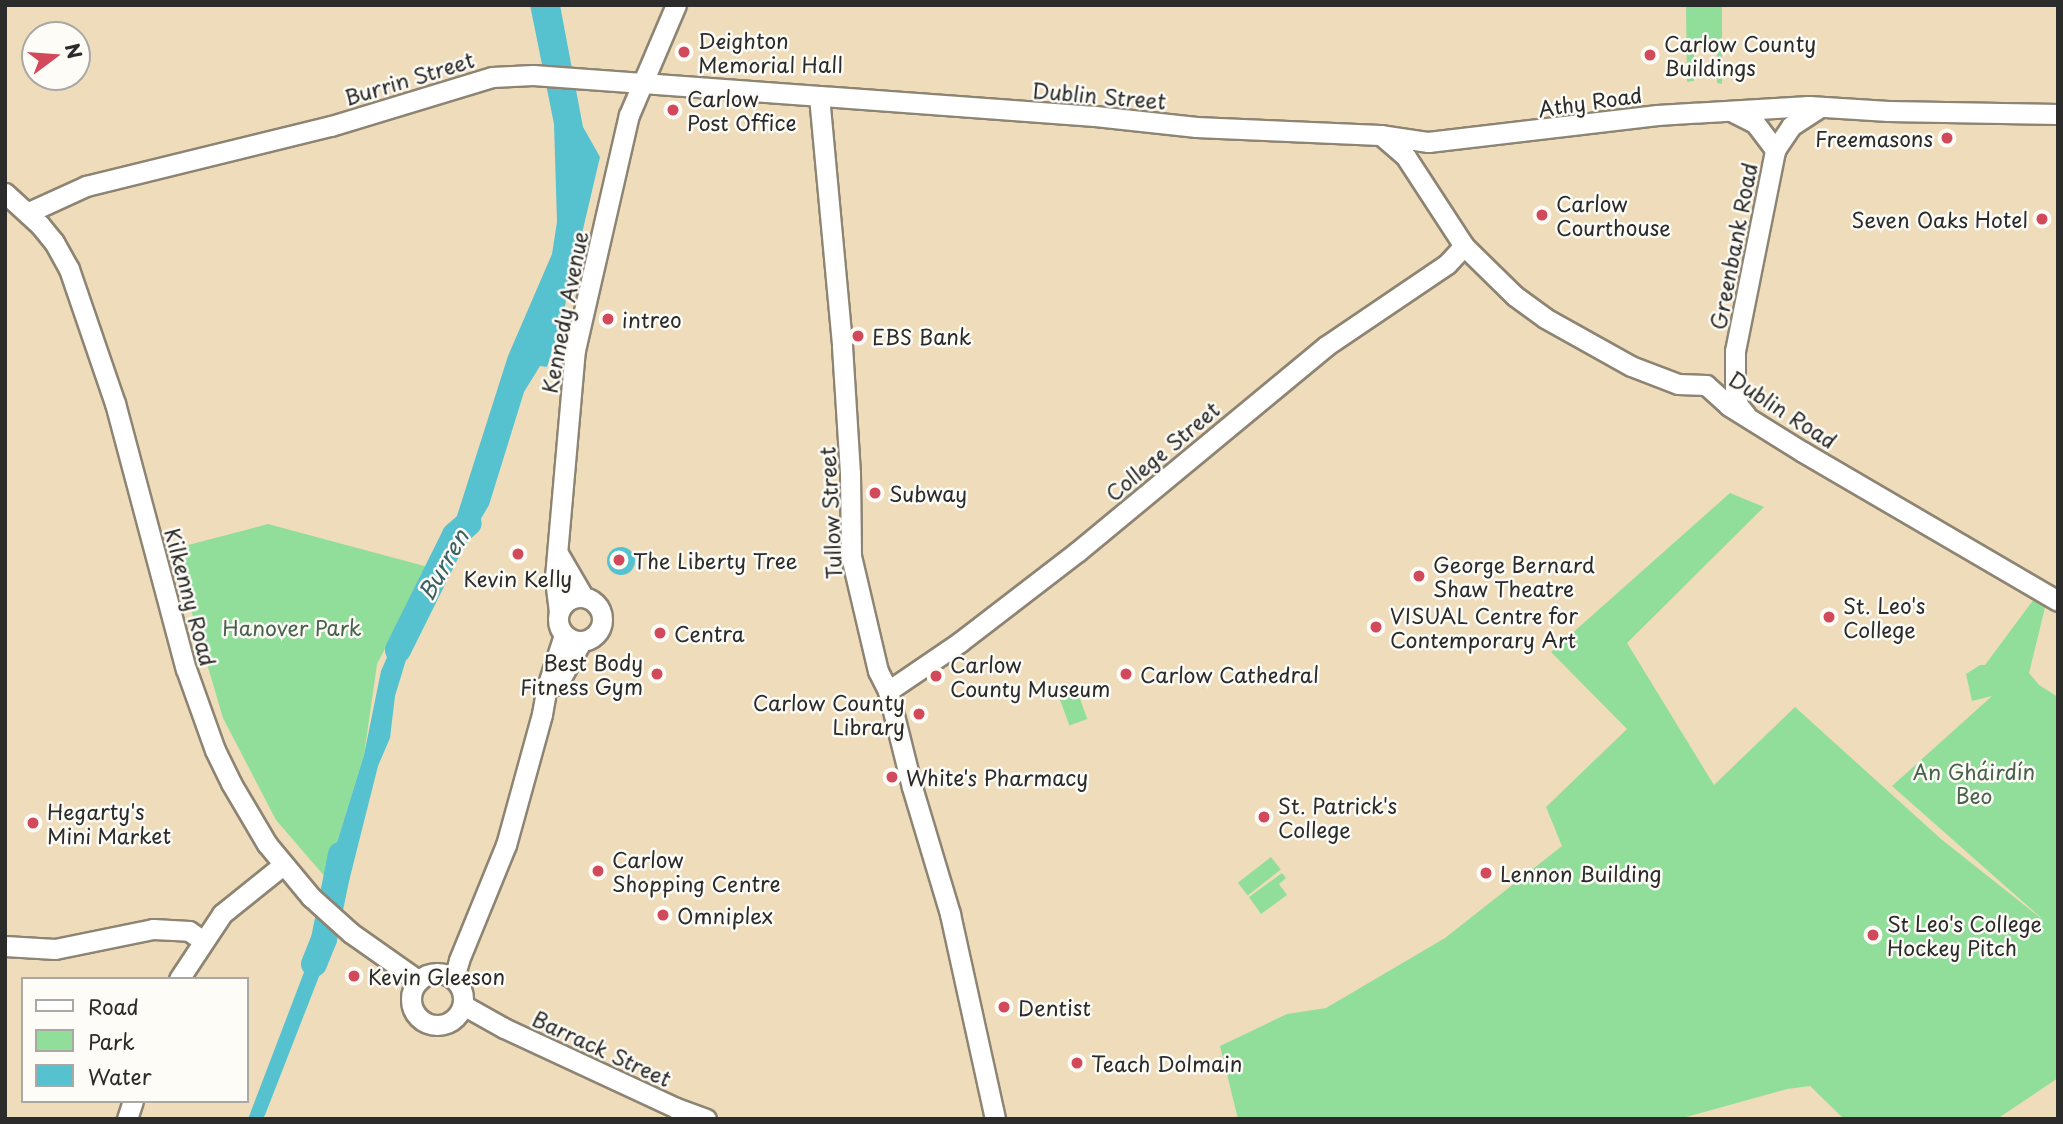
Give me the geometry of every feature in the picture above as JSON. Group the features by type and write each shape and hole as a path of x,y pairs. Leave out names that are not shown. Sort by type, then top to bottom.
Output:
{"main road":[{"name":"Kennedy Avenue","path":"559,612 555,577 575,350 629,115 677,5"},
{"name":"Burrin Street","path":"29,212 86,186 331,126 492,77 533,75 817,97"},
{"name":"Dublin Street","path":"817,97 1095,116 1196,127 1380,135"},
{"name":"Tullow Street","path":"817,97 842,346 852,556 858,591 878,671 888,691 912,788 950,914 995,1119"},
{"name":"Athy Road","path":"1380,135 1439,142 1657,116 1811,107 2058,114"},
{"name":"Greenbank Road","path":"1748,418 1738,405 1735,391 1735,351 1776,150 1791,126 1811,107"},
{"name":"Greenbank Road","path":"1731,111 1755,123 1776,150"},
{"name":"Dublin Road","path":"1380,135 1406,157 1464,246 1515,296 1545,318 1631,366 1678,384 1706,386 1748,418 2058,601"},
{"path":"1423,180 1429,155 1439,142"},
{"name":"Kilkenny Road","path":"5,194 29,212 54,242 69,269 130,454 161,577 200,711 231,783 283,865 311,897 411,982"},
{"name":"College Street","path":"888,691 960,642 1077,552 1172,470 1326,346 1447,264 1464,246"},
{"name":"Greenbank Road","path":"1706,386 1720,374 1735,351"},
{"path":"559,555 583,596 595,602 603,618 598,633 573,638"},
{"path":"573,638 558,624 559,612 568,600 583,596"},
{"path":"451,971 506,845 542,714 573,638"},
{"path":"180,977 202,940 222,915 283,865"},
{"path":"5,946 55,949 153,929 189,931 202,940"},
{"path":"451,971 462,991 467,1012 444,1025 428,1024 415,1014 411,982 451,971"},
{"name":"Barrack Street","path":"467,1012 676,1108 706,1119"}],"green space":[{"path":"1686,5 1722,5 1722,84 1717,83 1717,39 1694,39 1694,81 1687,82"},
{"name":"An Gháirdín Beo","path":"1730,493 1764,507 1627,643 1714,785 1795,707 1941,839 2047,923 1892,786 1992,696 1972,701 1966,674 1980,665 1985,665 2040,591 2048,595 2029,673 2039,685 2058,697 2058,1078 1997,1119 1844,1119 1810,1086 1787,1089 1679,1119 1238,1119 1220,1046 1287,1014 1326,1008 1445,938 1562,846 1546,807 1627,729 1551,652"},
{"name":"Hanover Park","path":"268,524 428,567 377,664 364,755 326,878 276,820 223,718 173,549"},
{"path":"1076,688 1087,719 1069,726 1058,694"},
{"path":"1271,857 1281,870 1248,895 1238,883"},
{"path":"1282,873 1286,878 1279,884 1287,895 1261,914 1249,897"}],"water":[{"path":"530,5 560,5 583,127 600,157 560,327 547,367 540,366 524,392 489,505 459,556 441,543 456,519 508,356 552,254 557,222 554,124"},
{"path":"621,547 631,551 635,561 631,571 621,575 611,571 607,561 611,551"},
{"path":"406,614 424,623 409,650 395,696 390,738 378,766 345,897 326,878 364,755 381,671"},
{"path":"318,923 334,938 265,1115 262,1119 248,1119 314,946"}],"waterway":[{"name":"Burren","path":"398,650 455,535 469,523"},
{"name":"Burren","path":"314,964 324,939 341,855"}],"place":[{"name":"Deighton Memorial Hall","path":"684,52"},
{"name":"Carlow County Buildings","path":"1650,55"},
{"name":"Carlow Post Office","path":"673,110"},
{"name":"Freemasons","path":"1947,138"},
{"name":"Carlow Courthouse","path":"1542,215"},
{"name":"Seven Oaks Hotel","path":"2042,219"},
{"name":"intreo","path":"608,319"},
{"name":"EBS Bank","path":"858,336"},
{"name":"Subway","path":"875,493"},
{"name":"Kevin Kelly","path":"518,554"},
{"name":"The Liberty Tree","path":"619,560"},
{"name":"George Bernard Shaw Theatre","path":"1419,576"},
{"name":"St. Leo's College","path":"1829,617"},
{"name":"VISUAL Centre for Contemporary Art","path":"1376,627"},
{"name":"Centra","path":"660,633"},
{"name":"Best Body Fitness Gym","path":"657,674"},
{"name":"Carlow Cathedral","path":"1126,674"},
{"name":"Carlow County Museum","path":"936,676"},
{"name":"Carlow County Library","path":"919,714"},
{"name":"White's Pharmacy","path":"892,777"},
{"name":"St. Patrick's College","path":"1264,817"},
{"name":"Hegarty's Mini Market","path":"33,823"},
{"name":"Carlow Shopping Centre","path":"598,871"},
{"name":"Lennon Building","path":"1486,873"},
{"name":"Omniplex","path":"663,915"},
{"name":"St Leo's College Hockey Pitch","path":"1873,935"},
{"name":"Kevin Gleeson","path":"354,976"},
{"name":"Dentist","path":"1004,1007"},
{"name":"Teach Dolmain","path":"1077,1063"}]}
